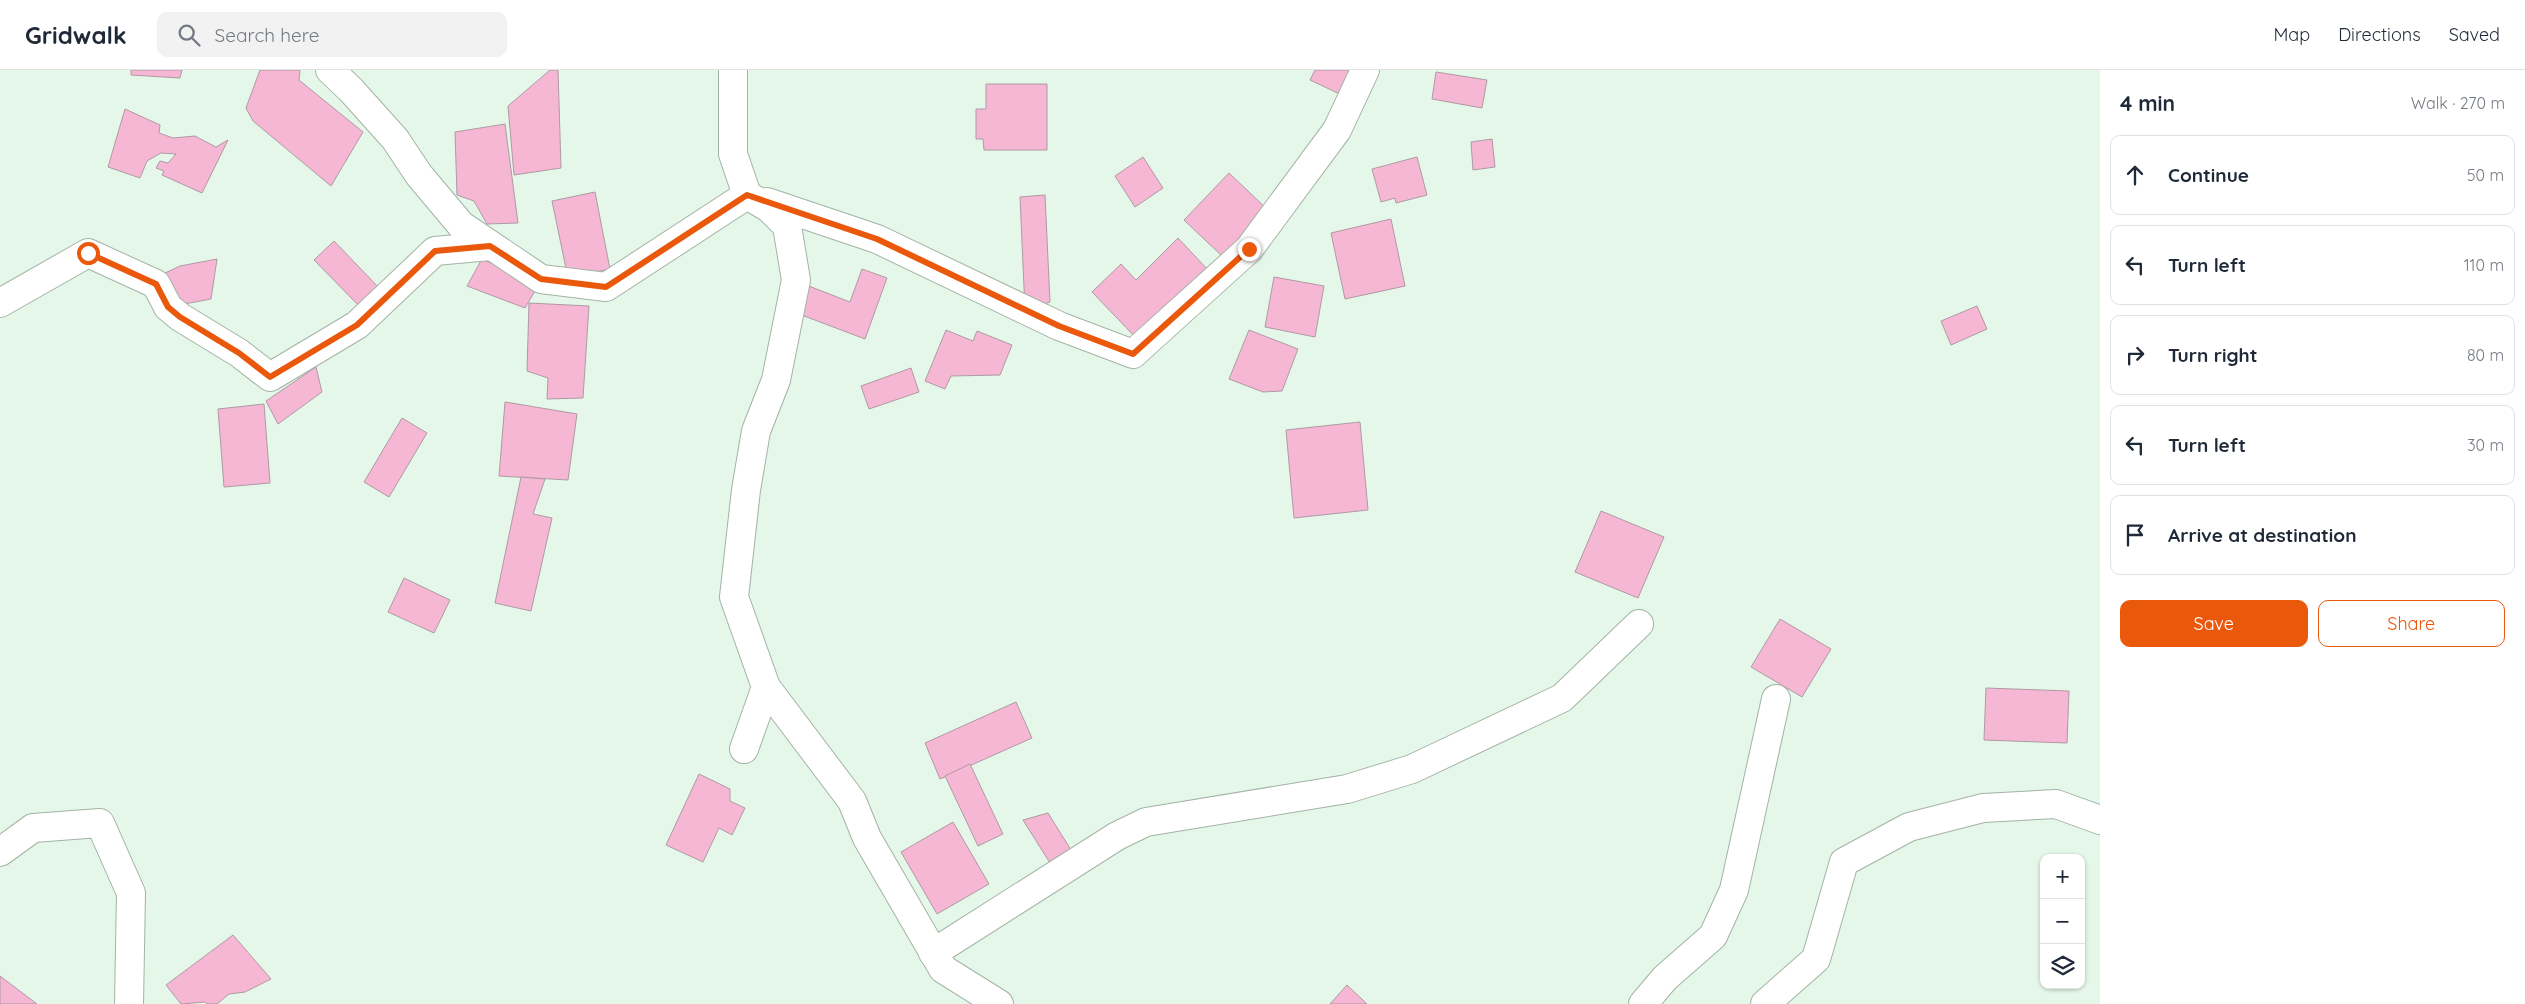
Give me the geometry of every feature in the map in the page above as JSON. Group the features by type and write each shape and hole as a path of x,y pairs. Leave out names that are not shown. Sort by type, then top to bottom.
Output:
{"street":[{"path":"330,70 351,90 395,139 419,175 461,225 541,279 606,287 747,195"},
{"path":"733,70 733,154 747,195 769,208 787,226 796,280 776,380 756,431 746,490 734,597 766,687 852,801 867,838 943,969 999,1004"},
{"path":"747,195 877,239 1059,326 1133,354 1249,249 1337,130 1365,70"},
{"path":"0,304 88,253 156,284 168,307 180,317 239,353 270,377 357,325 435,251 490,246"},
{"path":"933,953 1117,836 1146,822 1347,789 1412,769 1562,698 1639,624"},
{"path":"744,749 766,687"},
{"path":"1643,1004 1665,978 1713,936 1734,890 1776,699"},
{"path":"1765,1004 1816,959 1844,862 1909,828 1983,808 2056,804 2100,820"},
{"path":"0,852 33,828 100,823 131,893 130,1004"}],"building":[{"path":"131,70 182,70 180,78 131,75"},
{"path":"260,70 300,70 299,80 363,132 331,186 253,121 246,108"},
{"path":"550,70 558,70 561,168 514,175 508,106"},
{"path":"1315,70 1357,70 1344,96 1310,80"},
{"path":"1436,72 1487,80 1482,108 1432,99"},
{"path":"986,84 1047,84 1047,150 984,150 983,139 976,139 976,109 986,109"},
{"path":"125,109 160,125 159,133 173,138 195,136 216,147 228,140 202,193 162,175 164,171 156,168 160,161 168,163 176,154 161,153 147,161 140,178 108,167"},
{"path":"505,124 518,223 487,224 474,201 457,195 455,132"},
{"path":"1492,139 1495,167 1473,170 1471,142"},
{"path":"1143,157 1163,188 1135,207 1115,176"},
{"path":"1417,157 1427,195 1396,203 1395,198 1381,202 1372,169"},
{"path":"1229,173 1268,210 1223,257 1184,220"},
{"path":"595,192 610,269 568,278 552,201"},
{"path":"1045,195 1050,302 1025,310 1020,197"},
{"path":"1391,219 1405,286 1345,299 1331,233"},
{"path":"1178,238 1209,271 1138,340 1092,292 1121,264 1136,280"},
{"path":"334,241 383,292 364,311 314,260"},
{"path":"217,259 211,299 168,307 165,273 180,266"},
{"path":"482,259 539,284 525,308 467,286"},
{"path":"862,269 887,278 865,339 791,311 801,283 850,302"},
{"path":"1274,277 1324,286 1315,337 1265,327"},
{"path":"529,303 589,306 583,398 547,399 548,378 527,371"},
{"path":"1977,306 1987,329 1951,345 1941,321"},
{"path":"946,330 973,341 977,331 1012,345 1000,375 951,376 945,389 925,381"},
{"path":"1249,330 1298,349 1282,391 1263,392 1229,379"},
{"path":"316,367 322,392 278,424 266,401"},
{"path":"911,368 919,392 869,409 861,386"},
{"path":"505,402 577,414 568,480 499,476"},
{"path":"264,404 270,483 224,487 218,409"},
{"path":"402,418 427,433 389,497 364,482"},
{"path":"1360,422 1368,510 1294,518 1286,430"},
{"path":"521,477 545,479 533,514 552,518 531,611 495,603"},
{"path":"1601,511 1664,537 1638,598 1575,572"},
{"path":"404,578 450,600 434,633 388,612"},
{"path":"1780,619 1831,649 1802,697 1751,667"},
{"path":"1986,688 2069,691 2067,743 1984,740"},
{"path":"1016,702 1032,738 940,779 925,743"},
{"path":"970,764 1003,834 978,846 945,776"},
{"path":"699,774 730,789 730,801 745,808 732,835 719,828 703,862 666,845"},
{"path":"1048,813 1076,858 1055,871 1023,820"},
{"path":"953,822 989,884 937,914 901,852"},
{"path":"233,935 271,979 245,992 229,994 217,1004 207,1004 205,1002 181,1004 166,985"},
{"path":"0,976 37,1004 0,1004"},
{"path":"1347,985 1367,1004 1330,1004"}],"route":[{"path":"88,253 156,284 168,307 180,317 239,353 270,377 357,325 435,251 490,246 541,279 606,287 747,195 877,239 1059,326 1133,354 1249,249"}]}
